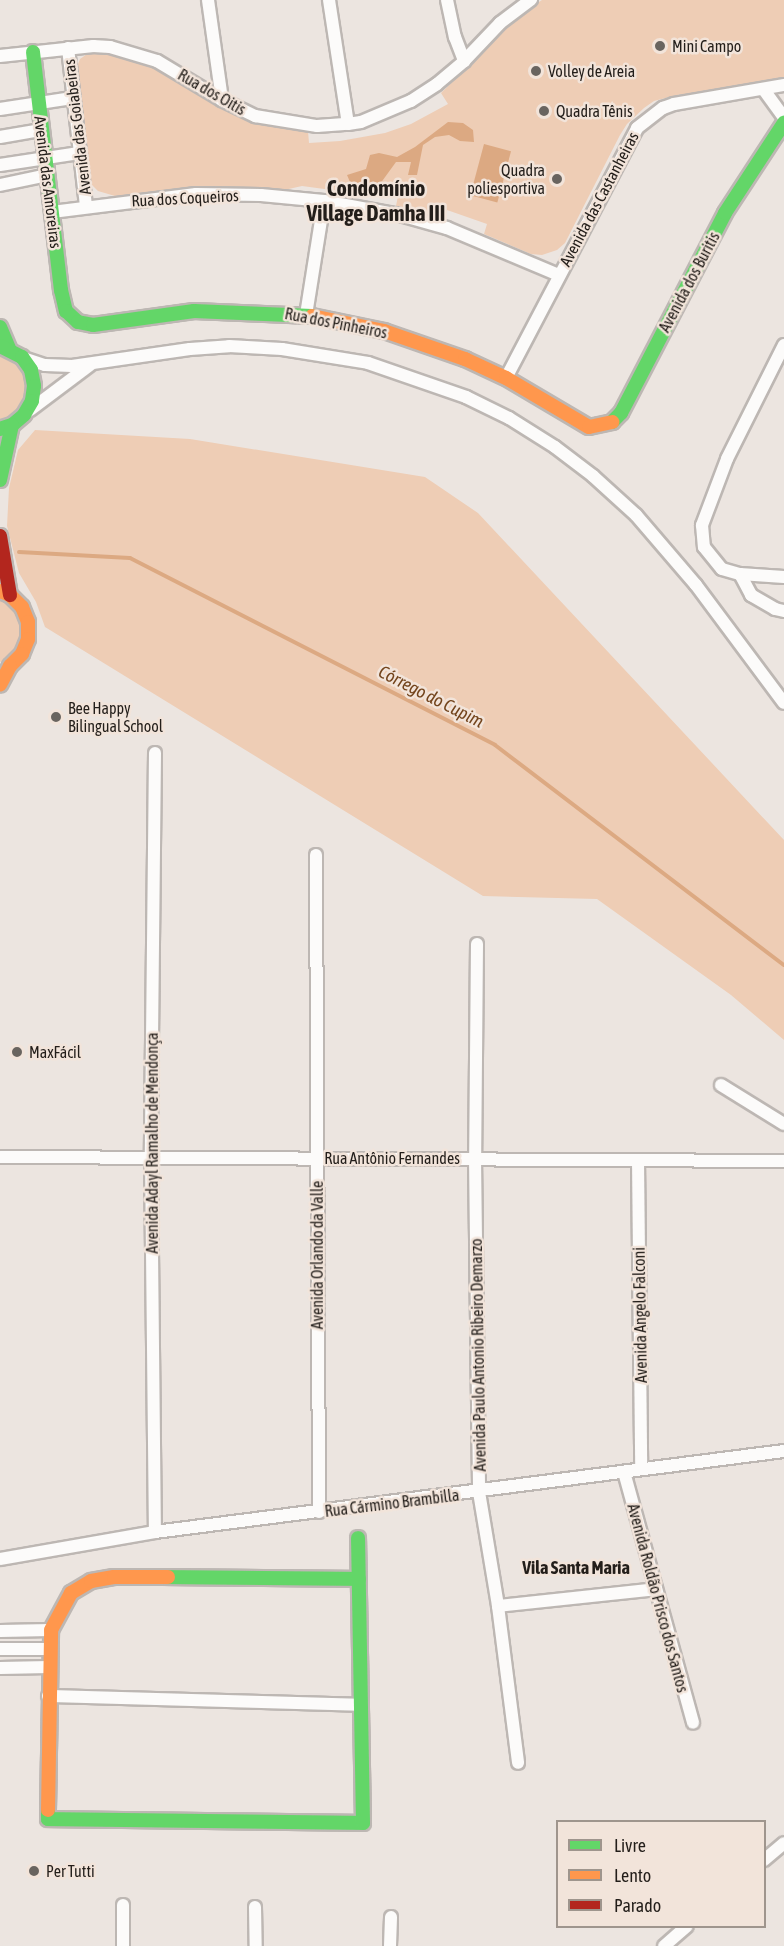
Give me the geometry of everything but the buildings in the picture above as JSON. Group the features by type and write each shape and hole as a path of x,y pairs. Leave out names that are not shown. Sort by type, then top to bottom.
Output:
{"street":[{"path":"208,0 222,100"},
{"path":"329,0 348,124"},
{"path":"447,0 455,37 464,61"},
{"name":"Rua dos Oitis","path":"0,56 93,46 134,52 158,61 222,100 255,116 287,123 317,126 348,124 361,122 411,101 464,61 500,23 531,0"},
{"name":"Avenida das Goiabeiras","path":"68,48 86,207"},
{"name":"Avenida das Amoreiras","path":"33,52 41,130 66,311"},
{"name":"Avenida das Castanheiras","path":"506,378 636,128 663,108 674,104 784,85"},
{"path":"764,90 784,118"},
{"path":"0,109 72,98"},
{"name":"Avenida dos Buritis","path":"589,427 614,422 621,413 710,240 784,123"},
{"path":"0,137 41,130"},
{"path":"0,165 79,153"},
{"path":"0,185 47,176"},
{"name":"Rua dos Coqueiros","path":"52,212 196,194 261,195 324,201 400,215 447,228 490,244 559,275"},
{"path":"306,315 324,201"},
{"name":"Rua dos Pinheiros","path":"66,311 78,322 93,325 194,311 306,315 384,331 465,359 506,378 589,427"},
{"path":"0,327 4,347 22,357 45,364 72,366 148,353 229,346 326,354 368,363 420,380 509,418 593,476 636,515 696,585 782,699"},
{"path":"784,345 726,459 702,525 704,547 722,569 740,574 784,577"},
{"path":"22,357 31,370 34,386 32,401 24,415"},
{"path":"0,480 6,427 70,377 94,363"},
{"path":"0,536 5,593 22,607 28,622 28,639 22,654 5,668 0,685"},
{"path":"740,574 751,595 775,609 784,611"},
{"name":"Avenida Adayl Ramalho de Mendonça","path":"155,753 151,1156 155,1532"},
{"name":"Avenida Orlando da Valle","path":"316,855 319,1512"},
{"name":"Avenida Paulo Antonio Ribeiro Demarzo","path":"477,944 475,1158 479,1492 498,1606 518,1763"},
{"path":"721,1085 784,1124"},
{"name":"Rua Antônio Fernandes","path":"0,1156 784,1161"},
{"name":"Avenida Angelo Falconi","path":"638,1160 641,1469"},
{"name":"Rua Cármino Brambilla","path":"0,1559 155,1532 479,1492 784,1450"},
{"name":"Avenida Roldão Prisco dos Santos","path":"624,1472 693,1724"},
{"path":"358,1538 363,1823 48,1819 48,1696 51,1630 71,1593 91,1581 114,1577 358,1579"},
{"path":"498,1606 656,1589"},
{"path":"0,1631 51,1630"},
{"path":"0,1649 50,1649"},
{"path":"0,1668 49,1667"},
{"path":"48,1696 361,1705"},
{"path":"766,1859 784,1843"},
{"path":"123,1905 123,1946"},
{"path":"255,1907 256,1946"},
{"path":"390,1946 391,1917"},
{"path":"664,1946 685,1928"}],"shaded area":[{"path":"542,0 784,0 784,82 677,95 654,101 644,108 627,124 620,135 565,243 557,250 542,255 531,254 484,234 487,224 447,210 444,220 396,206 398,196 356,187 354,193 302,186 284,190 165,190 115,196 98,191 91,184 74,74 80,59 90,52 102,50 149,63 222,108 250,119 308,131 309,143 340,141 385,133 411,124 448,104 441,93 522,13"},
{"path":"448,122 463,123 473,130 474,142 460,141 449,135 435,137 423,145 417,175 408,175 411,162 396,162 380,184 361,187 350,182 347,175 366,169 370,155 379,153 397,157 415,147"},
{"path":"484,144 511,151 497,202 470,195"},
{"path":"0,354 15,362 25,375 27,391 22,407 0,423"},
{"path":"35,430 190,439 425,477 478,513 784,840 784,1040 731,995 597,899 483,896 45,627 36,602 19,573 7,526 9,488 18,450"},
{"path":"0,594 22,615 20,646 9,658 0,662"}],"waterway":[{"name":"Córrego do Cupim","path":"19,552 130,558 495,745 784,965"}],"traffic: fast":[{"path":"33,52 61,290 66,311 78,322 93,325 194,311 312,316"},
{"path":"612,422 621,413 725,213 784,123"},
{"path":"0,327 9,348"},
{"path":"0,346 22,357 31,370 34,386 32,401 24,415 12,425 0,429"},
{"path":"0,480 12,425"},
{"path":"48,1810 48,1819 363,1823 358,1538"},
{"path":"168,1577 359,1579"}],"traffic: slow":[{"path":"312,316 384,331 465,359 506,378 589,427 612,422"},
{"path":"0,591 10,595 22,607 28,622 28,639 22,654 10,666 0,685"},
{"path":"48,1810 51,1630 71,1593 91,1581 114,1577 168,1577"}],"traffic: jam":[{"path":"0,536 10,595"}],"place":[{"name":"Mini Campo","path":"660,46"},
{"name":"Volley de Areia","path":"536,71"},
{"name":"Quadra Tênis","path":"544,111"},
{"name":"Quadra poliesportiva","path":"557,179"},
{"name":"Bee Happy Bilingual School","path":"56,717"},
{"name":"MaxFácil","path":"17,1052"},
{"name":"Per Tutti","path":"34,1871"}],"district":[{"name":"Condomínio Village Damha III","path":"376,200"},
{"name":"Vila Santa Maria","path":"576,1568"}]}
